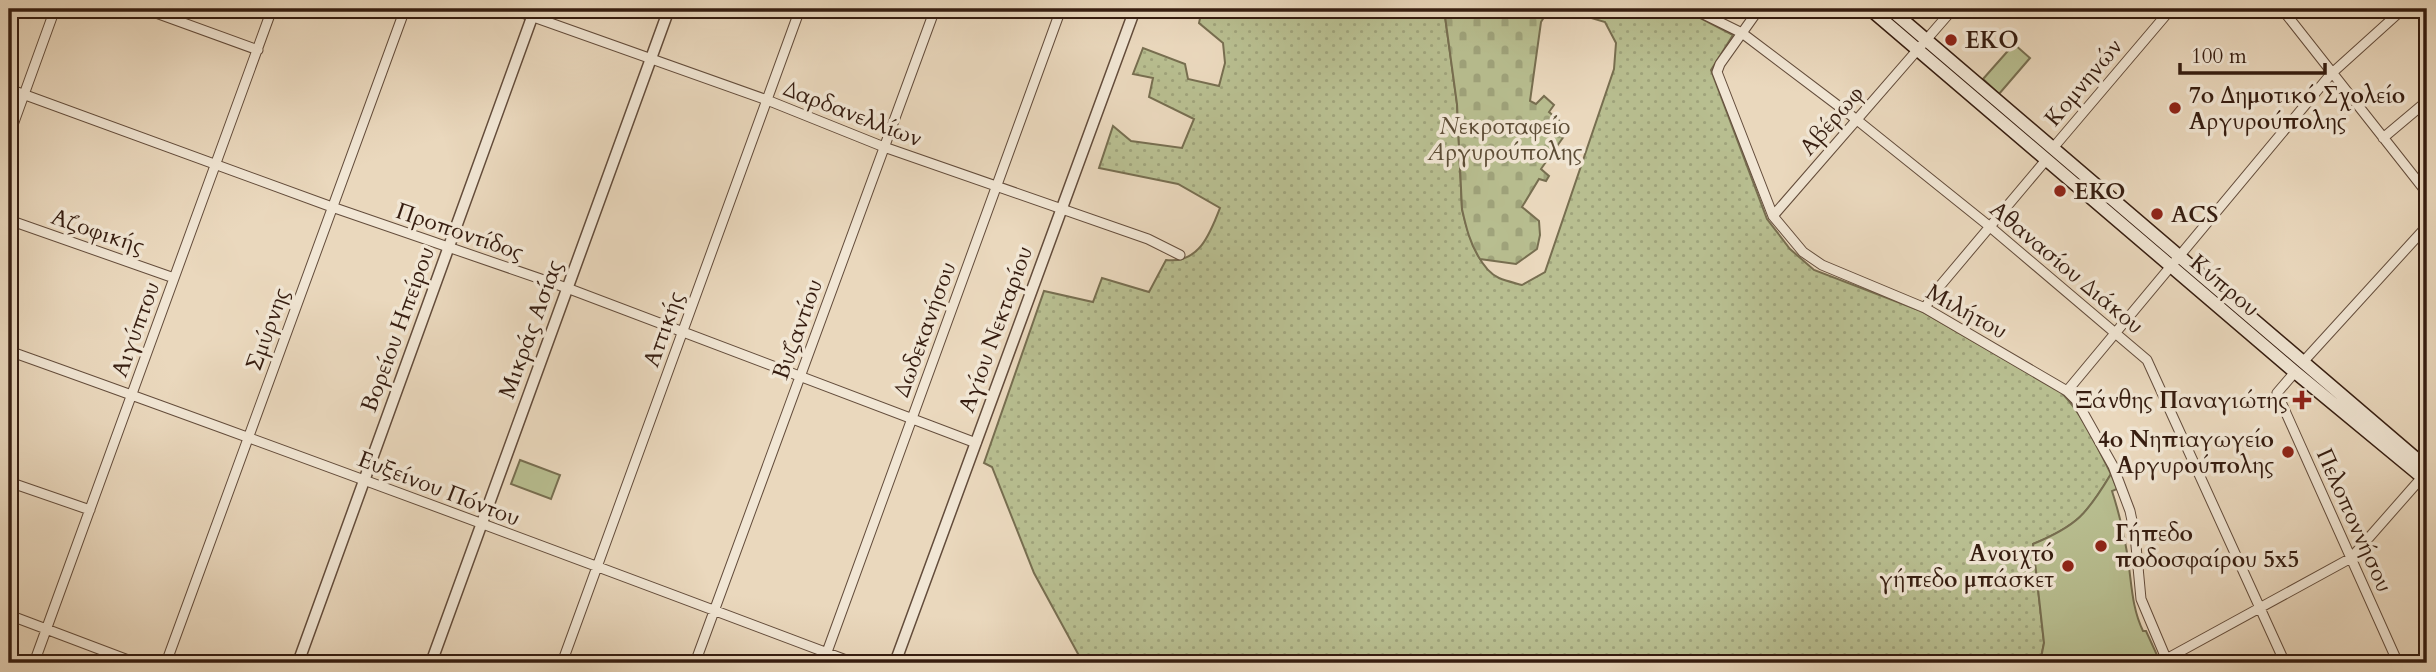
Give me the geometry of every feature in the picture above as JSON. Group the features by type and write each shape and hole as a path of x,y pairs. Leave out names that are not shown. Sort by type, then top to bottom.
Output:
{"main road":[{"name":"Κύπρου","path":"1870,9 2046,160 2176,262"},
{"name":"Κύπρου","path":"1891,9 2053,148 2176,262 2426,474"}],"street":[{"path":"9,136 55,9"},
{"path":"145,9 257,50"},
{"name":"Αιγύπτου","path":"34,663 272,9"},
{"name":"Σμύρνης","path":"166,663 405,9"},
{"name":"Δαρδανελλίων","path":"511,9 534,13 884,147 1148,239 1180,256"},
{"name":"Μικράς Ασίας","path":"431,663 668,9"},
{"name":"Αττικής","path":"562,663 800,9"},
{"name":"Βυζαντίου","path":"695,663 935,9"},
{"name":"Δωδεκανήσου","path":"823,663 1061,9"},
{"name":"Αγίου Νεκταρίου","path":"895,663 1136,9"},
{"name":"Αθανασίου Διάκου","path":"1693,9 1742,33 1857,120 1989,226 2141,355 2150,365 2285,663"},
{"path":"1742,33 1759,9"},
{"path":"1928,40 1953,9"},
{"name":"Κομνηνών","path":"2053,148 2171,9"},
{"path":"2282,9 2427,193"},
{"path":"2067,391 2332,74 2403,9"},
{"name":"Βορείου Ηπείρου","path":"298,663 534,13"},
{"name":"Μιλήτου","path":"1742,33 1717,72 1773,216 1796,245 1813,260 1925,308 2067,391 2086,415 2113,466 2121,488 2135,535 2141,599 2164,662"},
{"name":"Αβέρωφ","path":"1773,216 1928,40"},
{"name":"Προποντίδος","path":"9,89 332,207 567,288 976,443"},
{"path":"2383,138 2427,101"},
{"name":"Κομνηνών","path":"1925,308 1934,293 2046,160"},
{"name":"Αζοφικής","path":"9,220 174,278"},
{"path":"2299,367 2427,226"},
{"name":"Ευξείνου Πόντου","path":"9,351 715,609 854,663"},
{"name":"Πελοποννήσου","path":"2299,367 2277,393 2398,663"},
{"path":"2164,662 2351,558 2426,474"},
{"path":"9,482 90,510"},
{"path":"9,615 136,663"}],"green space":[{"path":"1202,9 1444,9 1457,104 1462,209 1467,228 1479,258 1491,273 1522,285 1545,272 1614,69 1616,43 1605,22 1561,9 1683,9 1733,35 1711,70 1767,219 1790,249 1814,270 1921,311 2061,392 2083,421 2111,474 2080,517 2060,531 2033,544 2044,643 2040,663 1083,663 1034,573 992,467 984,463 1044,291 1093,302 1102,278 1149,292 1166,260 1177,260 1195,252 1212,228 1220,208 1178,184 1099,168 1113,126 1131,141 1182,148 1194,119 1149,97 1153,78 1133,74 1143,48 1185,64 1188,79 1219,86 1225,63 1223,43 1199,23"},
{"name":"Νεκροταφείο Αργυρούπολης","path":"1444,9 1549,9 1541,22 1530,101 1536,104 1544,96 1554,105 1549,112 1569,129 1541,169 1549,176 1546,181 1539,179 1522,207 1539,221 1540,235 1537,249 1516,264 1480,259 1467,229 1462,209 1457,104"},
{"path":"2014,44 2030,58 1999,94 1983,79"},
{"path":"520,460 560,475 551,499 511,484"},
{"path":"2111,474 2117,489 2112,491 2124,538 2135,608 2143,631 2146,631 2157,655 2144,663 2040,663 2044,643 2033,544 2060,531 2080,517"}],"place":[{"name":"ΕΚΟ","path":"1951,40"},
{"name":"7ο Δημοτικό Σχολείο Αργυρούπολης","path":"2175,108"},
{"name":"EKO","path":"2060,191"},
{"name":"ACS","path":"2157,214"},
{"name":"Ξάνθης Παναγιώτης","path":"2302,400"},
{"name":"4ο Νηπιαγωγείο Αργυρούπολης","path":"2288,452"},
{"name":"Γήπεδο ποδοσφαίρου 5x5","path":"2101,546"},
{"name":"Ανοιχτό γήπεδο μπάσκετ","path":"2068,566"}]}
